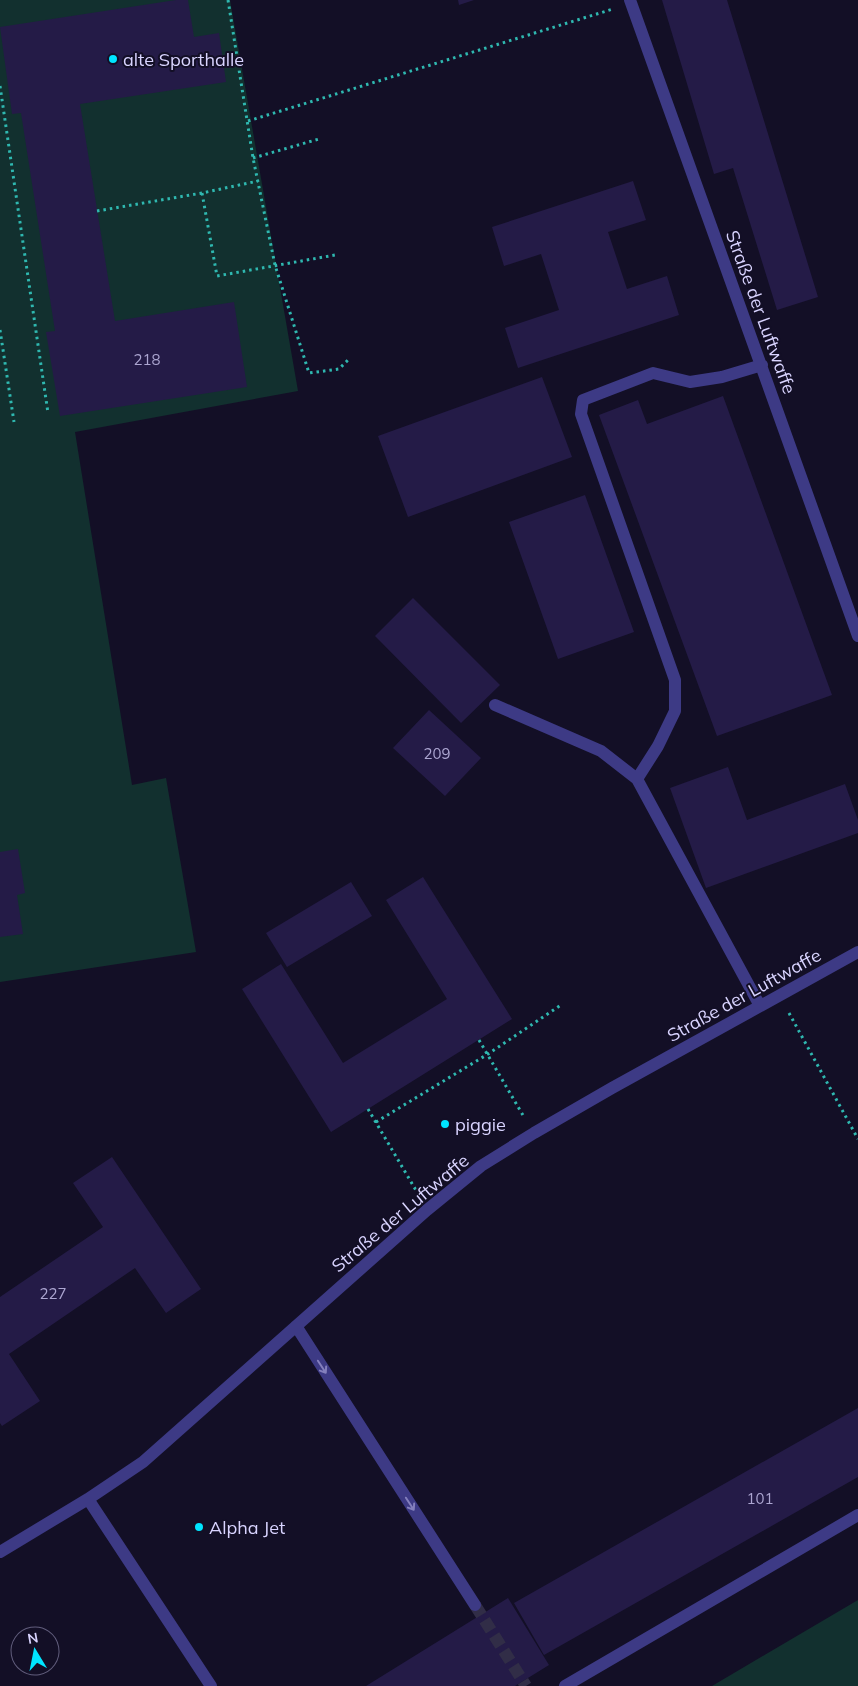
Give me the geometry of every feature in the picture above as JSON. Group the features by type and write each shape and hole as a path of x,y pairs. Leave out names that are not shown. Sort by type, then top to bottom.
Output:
{"street":[{"name":"Straße der Luftwaffe","path":"630,2 858,636"},
{"path":"637,779 658,746 674,711 675,680 581,414 583,400 653,373 690,382 762,365"},
{"path":"495,705 601,752 637,779 760,1006"},
{"name":"Straße der Luftwaffe","path":"0,1552 88,1499 143,1462 427,1210 481,1166 534,1133 858,952"},
{"path":"296,1326 475,1605"},
{"path":"88,1499 210,1686"},
{"path":"565,1686 858,1515"}],"path":[{"path":"228,0 274,265 309,373 339,369 350,358"},
{"path":"248,121 630,2"},
{"path":"0,86 48,413"},
{"path":"254,158 318,139"},
{"path":"97,211 202,193 258,181"},
{"path":"202,193 217,276 335,255"},
{"path":"0,330 14,422"},
{"path":"779,996 858,1139"},
{"path":"376,1122 488,1054 561,1005"},
{"path":"479,1040 534,1133"},
{"path":"368,1109 427,1210"}],"green space":[{"path":"0,0 230,0 298,391 75,432 132,785 166,778 196,952 0,982"},
{"path":"858,1600 858,1686 712,1686"}],"building":[{"path":"176,0 188,0 194,37 219,33 226,82 80,104 115,321 234,302 247,387 60,416 46,332 55,331 21,113 12,114 0,27"},
{"path":"458,0 474,0 459,5"},
{"path":"662,0 727,0 818,297 777,310 733,168 714,174"},
{"path":"633,181 646,220 608,232 627,289 667,276 679,315 518,368 505,328 559,310 541,254 504,266 492,227"},
{"path":"542,377 572,457 408,517 378,436"},
{"path":"723,396 832,695 717,736 599,415 638,400 647,424"},
{"path":"585,495 634,632 558,659 509,522"},
{"path":"413,598 500,685 461,723 375,636"},
{"path":"429,710 481,758 445,796 393,748"},
{"path":"728,767 747,820 845,784 858,820 858,833 706,888 670,788"},
{"path":"18,849 25,893 17,895 23,934 0,937 0,852"},
{"path":"423,877 512,1019 331,1132 242,989 281,964 343,1063 447,999 386,900"},
{"path":"351,882 372,916 287,967 266,933"},
{"path":"112,1157 201,1289 166,1313 135,1268 9,1354 40,1401 2,1426 0,1423 0,1297 103,1227 73,1183"},
{"path":"858,1408 858,1477 544,1655 514,1603"},
{"path":"508,1598 549,1665 515,1686 366,1686"}],"tunnel":[{"path":"475,1605 526,1686"}],"place":[{"name":"alte Sporthalle","path":"113,59"},
{"name":"piggie","path":"445,1124"},
{"name":"Alpha Jet","path":"199,1527"}]}
